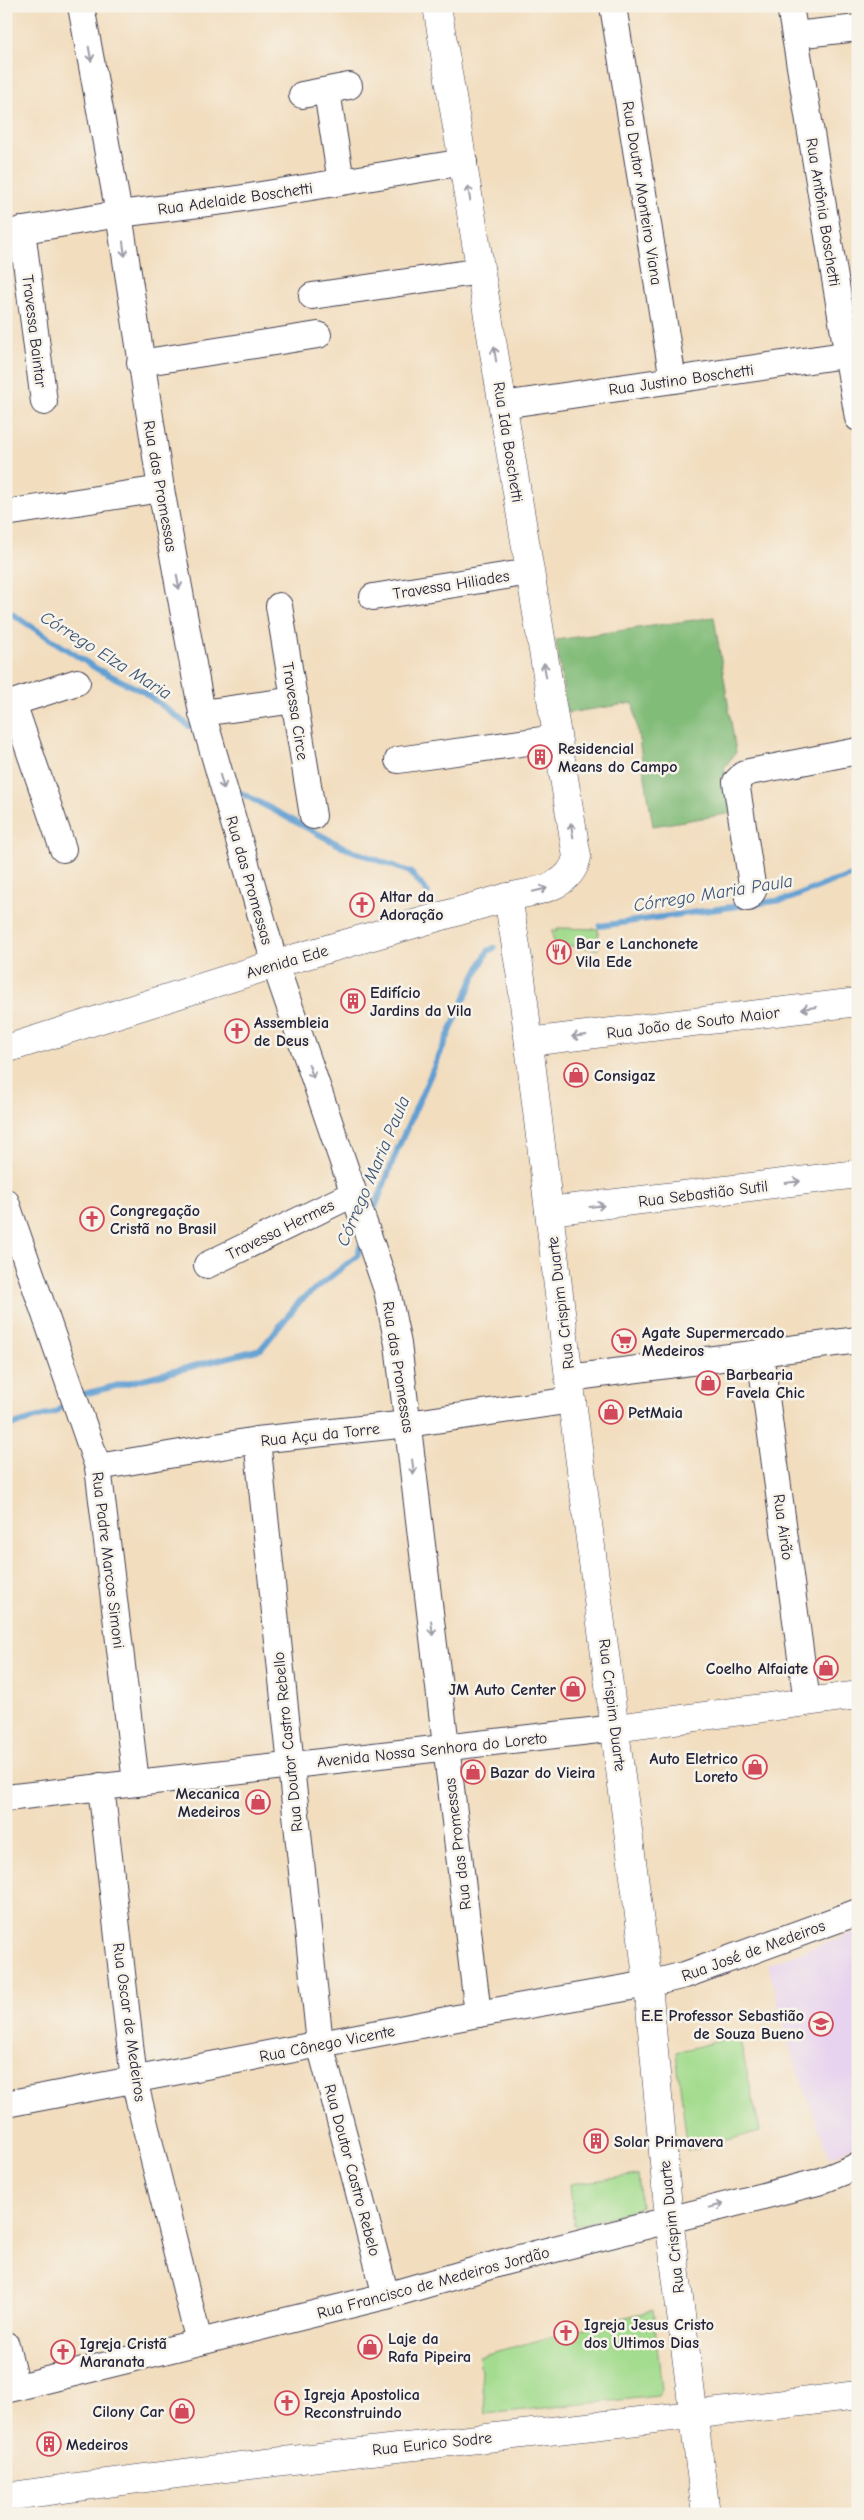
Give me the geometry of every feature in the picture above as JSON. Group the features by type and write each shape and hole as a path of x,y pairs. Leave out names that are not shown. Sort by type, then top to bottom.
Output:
{"street":[{"name":"Rua das Promessas","path":"81,6 119,214 140,363 161,489 202,713 275,964 392,1310 408,1424 478,2014"},
{"name":"Rua Ida Boschetti","path":"437,6 464,162 556,738 577,856 574,867 568,876"},
{"name":"Rua Doutor Monteiro Viana","path":"613,6 673,380"},
{"name":"Rua Antônia Boschetti","path":"790,6 853,354 858,418"},
{"path":"795,35 858,28"},
{"path":"326,91 341,182"},
{"name":"Rua Adelaide Boschetti","path":"14,232 119,214 231,200 464,162"},
{"name":"Travessa Baintar","path":"14,232 44,402"},
{"path":"312,296 481,271"},
{"path":"140,363 318,335"},
{"name":"Rua Justino Boschetti","path":"503,405 853,354"},
{"path":"6,513 161,489"},
{"name":"Travessa Hiliades","path":"373,597 530,572"},
{"name":"Travessa Circe","path":"280,606 313,816"},
{"path":"63,850 10,704 77,682"},
{"path":"202,713 295,700"},
{"path":"398,760 556,738"},
{"path":"748,898 753,890 736,782 743,774 749,772 858,751"},
{"name":"Avenida Ede","path":"6,1049 275,964 508,897 547,888 568,876"},
{"name":"Rua Crispim Duarte","path":"508,897 648,1984 669,2219 706,2514"},
{"name":"Rua João de Souto Maior","path":"528,1042 858,1002"},
{"name":"Rua Sebastião Sutil","path":"549,1211 858,1174"},
{"name":"Travessa Hermes","path":"207,1265 353,1194"},
{"name":"Rua Padre Marcos Simoni","path":"6,1202 98,1467 136,1782"},
{"name":"Rua Açu da Torre","path":"98,1467 257,1440 408,1424 571,1389 760,1353 858,1340"},
{"name":"Rua Airão","path":"760,1353 807,1702"},
{"name":"Rua Doutor Castro Rebello","path":"257,1440 289,1765 320,2044"},
{"name":"Avenida Nossa Senhora do Loreto","path":"6,1798 616,1728 858,1695"},
{"name":"Rua Oscar de Medeiros","path":"101,1786 134,2080 198,2342"},
{"name":"Rua José de Medeiros","path":"648,1984 685,1975 858,1912"},
{"name":"Rua Cônego Vicente","path":"6,2104 478,2014 648,1984"},
{"name":"Rua Doutor Castro Rebelo","path":"320,2044 386,2296"},
{"name":"Rua Francisco de Medeiros Jordão","path":"11,2388 386,2296 504,2262 818,2182 858,2166"},
{"path":"6,2345 11,2388"},
{"name":"Rua Eurico Sodre","path":"6,2497 348,2452 694,2415 858,2395"}],"shaded area":[{"name":"E.E Professor Sebastião de Souza Bueno","path":"858,1931 858,2143 830,2158 793,2058 768,1964"}],"green space":[{"path":"714,617 736,752 724,768 733,813 653,826 633,703 567,713 556,640"},
{"path":"557,928 598,929 598,949 554,944 552,931 557,931"},
{"path":"739,2036 760,2131 688,2151 676,2052"},
{"path":"638,2175 641,2207 637,2210 574,2226 570,2184"},
{"path":"653,2310 662,2390 658,2396 486,2414 479,2356"}],"waterway":[{"name":"Córrego Elza Maria","path":"6,610 97,669 144,692 189,726"},
{"name":"Córrego Elza Maria","path":"241,793 345,848 410,872 428,893"},
{"name":"Córrego Maria Paula","path":"754,904 789,899 828,883 858,874"},
{"name":"Córrego Maria Paula","path":"600,926 745,905"},
{"name":"Córrego Maria Paula","path":"371,1218 398,1148 473,980 488,951 494,948"},
{"name":"Córrego Maria Paula","path":"80,1395 261,1349 300,1301 357,1256 362,1241"},
{"name":"Córrego Maria Paula","path":"6,1427 56,1412 69,1401"}],"place":[{"name":"Residencial Means do Campo","path":"540,757"},
{"name":"Altar da Adoração","path":"362,905"},
{"name":"Bar e Lanchonete Vila Ede","path":"559,952"},
{"name":"Edifício Jardins da Vila","path":"353,1001"},
{"name":"Assembleia de Deus","path":"237,1031"},
{"name":"Consigaz","path":"576,1075"},
{"name":"Congregação Cristã no Brasil","path":"92,1219"},
{"name":"Agate Supermercado Medeiros","path":"624,1341"},
{"name":"Barbearia Favela Chic","path":"708,1383"},
{"name":"PetMaia","path":"611,1412"},
{"name":"Coelho Alfaiate","path":"826,1668"},
{"name":"JM Auto Center","path":"573,1689"},
{"name":"Auto Eletrico Loreto","path":"755,1767"},
{"name":"Bazar do Vieira","path":"473,1772"},
{"name":"Mecanica Medeiros","path":"258,1802"},
{"name":"E.E Professor Sebastião de Souza Bueno","path":"821,2024"},
{"name":"Solar Primavera","path":"596,2141"},
{"name":"Igreja Jesus Cristo dos Ultimos Dias","path":"566,2333"},
{"name":"Laje da Rafa Pipeira","path":"370,2347"},
{"name":"Igreja Cristã Maranata","path":"63,2352"},
{"name":"Igreja Apostolica Reconstruindo","path":"287,2403"},
{"name":"Cilony Car","path":"182,2411"},
{"name":"Medeiros","path":"49,2444"}]}
